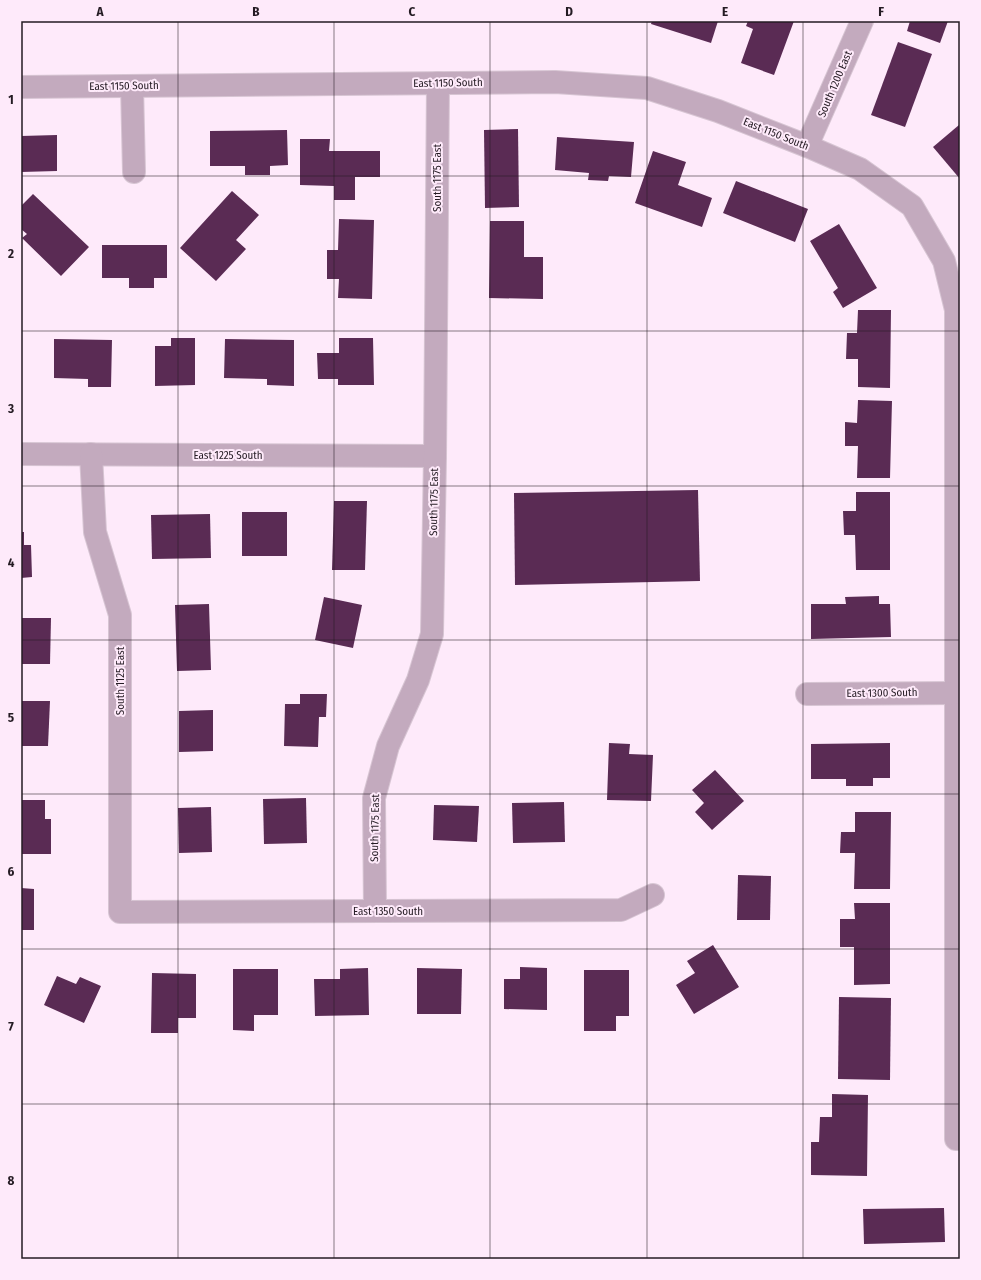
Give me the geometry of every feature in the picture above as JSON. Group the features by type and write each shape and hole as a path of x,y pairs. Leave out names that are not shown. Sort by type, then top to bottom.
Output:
{"street":[{"name":"South 1200 East","path":"807,146 862,21"},
{"name":"East 1150 South","path":"21,87 555,82 647,88 718,111 807,146 860,169 912,206 944,261 956,310 956,693"},
{"name":"South 1175 East","path":"375,911 374,798 388,746 418,680 432,634 438,83"},
{"path":"132,86 134,172"},
{"name":"East 1225 South","path":"21,454 435,456"},
{"name":"South 1125 East","path":"91,454 96,532 120,615 120,912"},
{"path":"956,693 958,1139"},
{"name":"East 1300 South","path":"807,694 956,693"},
{"name":"East 1350 South","path":"120,912 621,910 654,895"}],"building":[{"path":"652,21 718,21 711,43 651,24"},
{"path":"748,21 794,21 774,75 741,63 753,29 746,26"},
{"path":"910,21 948,21 940,43 907,31"},
{"path":"898,42 932,54 905,127 871,115"},
{"path":"959,125 960,127 960,179 933,147"},
{"path":"518,129 519,207 485,208 484,130"},
{"path":"287,130 288,165 270,166 270,175 245,175 245,166 210,166 210,131"},
{"path":"57,135 57,171 21,172 21,136"},
{"path":"557,137 634,142 631,177 609,176 608,181 588,180 589,173 555,170"},
{"path":"300,139 330,139 329,151 380,151 380,177 355,177 355,200 334,200 334,186 300,185"},
{"path":"653,151 686,162 678,185 712,198 702,227 635,203"},
{"path":"736,181 808,209 795,242 723,213"},
{"path":"232,191 259,215 236,240 246,249 216,281 180,248"},
{"path":"33,194 89,247 61,276 22,238 27,234 21,229 21,206"},
{"path":"339,219 374,220 372,299 338,298 339,279 327,279 327,250 338,250"},
{"path":"490,221 524,221 524,257 543,257 543,299 489,298"},
{"path":"839,224 877,288 843,308 833,292 838,288 810,241"},
{"path":"102,245 167,245 167,278 154,278 154,288 129,288 129,278 102,278"},
{"path":"858,310 891,310 890,388 858,387 858,359 846,359 847,333 857,333"},
{"path":"171,338 195,338 195,385 155,386 155,346 171,346"},
{"path":"339,338 373,338 374,385 338,385 338,379 318,379 317,353 339,353"},
{"path":"54,339 112,340 111,387 88,387 88,379 54,378"},
{"path":"225,339 294,340 294,386 267,385 267,379 224,378"},
{"path":"858,400 892,401 890,478 857,478 858,446 845,446 845,422 857,423"},
{"path":"698,490 700,581 515,585 514,493"},
{"path":"856,492 890,492 890,570 856,570 855,535 844,535 843,511 856,511"},
{"path":"334,501 367,501 365,570 332,570"},
{"path":"242,512 287,512 287,556 242,556"},
{"path":"210,514 211,558 152,559 151,515"},
{"path":"21,532 24,532 24,545 31,545 32,577 21,578"},
{"path":"879,596 879,604 890,604 891,637 811,639 811,604 846,604 845,597"},
{"path":"324,597 362,605 353,648 315,640"},
{"path":"209,604 211,670 177,671 175,605"},
{"path":"21,618 51,618 50,664 21,664"},
{"path":"300,694 327,694 326,717 319,717 318,747 284,746 285,704 300,704"},
{"path":"21,701 50,701 48,746 21,746"},
{"path":"213,710 213,751 179,752 179,711"},
{"path":"609,743 630,744 629,754 653,755 651,801 607,800"},
{"path":"890,743 890,778 873,778 873,786 846,786 846,779 811,779 811,744"},
{"path":"715,770 744,801 712,830 695,812 704,803 692,790"},
{"path":"306,798 307,843 264,844 263,799"},
{"path":"21,800 45,800 45,819 51,819 51,854 21,854"},
{"path":"564,802 565,842 513,843 512,803"},
{"path":"434,805 479,806 477,842 433,840"},
{"path":"211,807 212,852 179,853 178,808"},
{"path":"855,812 891,812 890,889 854,889 855,853 840,853 841,832 855,832"},
{"path":"738,875 771,876 770,920 737,920"},
{"path":"21,888 34,889 34,930 21,930"},
{"path":"854,903 890,903 890,984 854,985 854,947 840,947 840,919 855,919"},
{"path":"713,945 739,987 694,1014 676,985 695,973 687,961"},
{"path":"520,967 547,968 547,1010 504,1009 504,979 520,979"},
{"path":"368,968 369,1015 315,1016 314,979 340,979 340,969"},
{"path":"417,968 462,969 461,1014 417,1014"},
{"path":"233,969 278,969 278,1015 254,1015 254,1031 233,1030"},
{"path":"584,970 629,970 629,1016 616,1016 616,1031 584,1031"},
{"path":"152,973 196,974 196,1018 178,1018 178,1033 151,1033"},
{"path":"57,976 76,984 80,977 101,986 84,1023 44,1005"},
{"path":"839,997 891,998 890,1080 838,1079"},
{"path":"832,1094 868,1095 867,1176 811,1175 811,1142 819,1142 820,1117 832,1117"},
{"path":"944,1208 945,1242 864,1244 863,1209"}]}
